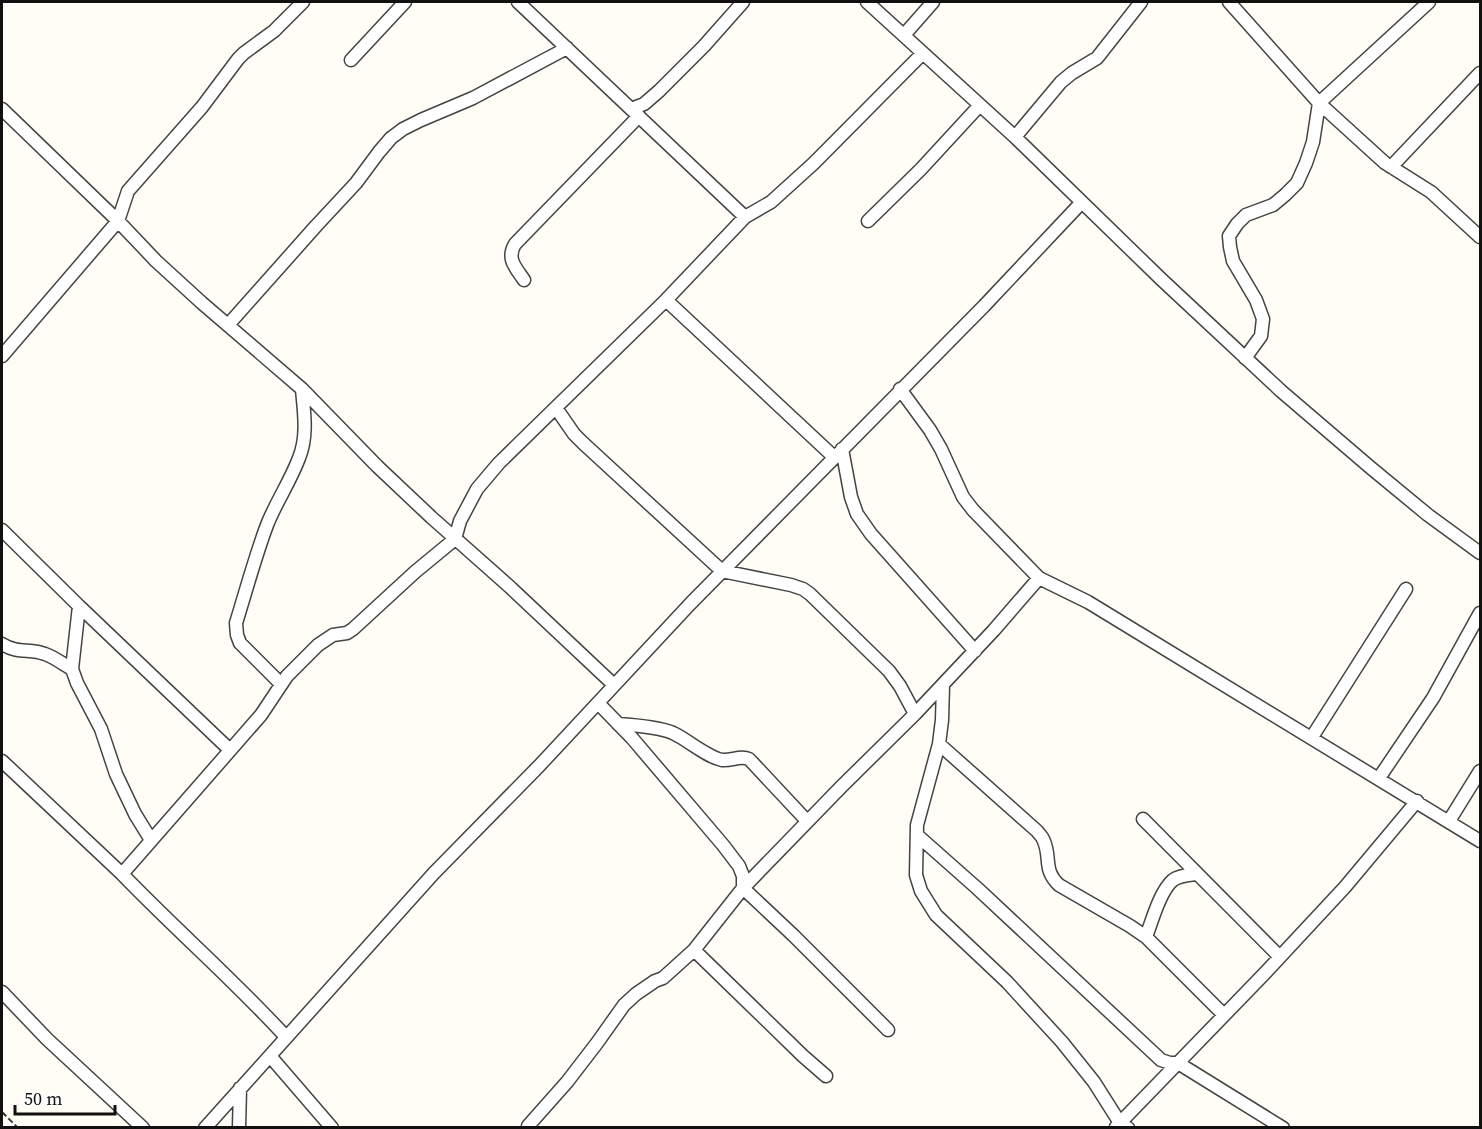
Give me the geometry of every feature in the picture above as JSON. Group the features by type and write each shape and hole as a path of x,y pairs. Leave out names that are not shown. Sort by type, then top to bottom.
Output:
{"street":[{"path":"2,356 118,221 128,191 202,106 238,59 266,39 303,2"},
{"path":"351,60 405,2"},
{"path":"518,2 746,218"},
{"path":"524,280 511,257 515,244 635,112 704,46 743,2"},
{"path":"867,2 1016,137 1161,279 1281,391 1428,515 1480,553"},
{"path":"904,35 933,2"},
{"path":"1016,137 1061,82 1097,58 1142,2"},
{"path":"1229,2 1319,103 1391,167 1431,192 1480,237"},
{"path":"1245,358 1261,336 1263,319 1256,300 1233,261 1230,236 1246,215 1273,205 1297,183 1313,142 1319,103 1429,2"},
{"path":"228,326 356,183 391,138 403,129 473,98 567,48"},
{"path":"122,874 261,715 287,676 318,645 333,635 347,633 353,629 455,539 460,521 477,489 499,463 666,300 746,218 771,202 814,163 923,53"},
{"path":"1391,167 1480,73"},
{"path":"868,221 921,169 980,105"},
{"path":"2,109 156,261 302,389 377,466 614,685"},
{"path":"205,1128 434,873 539,766 722,571 984,306 1082,202"},
{"path":"666,300 838,453 857,514 871,534 975,651"},
{"path":"281,684 240,643 236,623 266,526 300,457 304,438 302,389"},
{"path":"900,389 930,430 963,497 1039,578 1088,602 1480,841"},
{"path":"556,408 583,443 722,571 802,589 889,671 915,714"},
{"path":"2,530 230,750"},
{"path":"528,1127 567,1082 624,1005 636,994 663,978 694,950 742,888 943,685 1039,578"},
{"path":"1312,737 1406,589"},
{"path":"80,606 72,669 101,729 121,784 135,814 151,840"},
{"path":"1379,778 1433,698 1480,613"},
{"path":"2,644 22,652 35,651 45,654 72,669"},
{"path":"943,685 939,744 917,825 916,875 921,891 936,915 1007,982 1062,1042 1094,1082 1121,1126 1345,887 1417,801"},
{"path":"598,703 677,791 739,866 742,888 794,936 888,1030"},
{"path":"618,724 672,732 721,760 740,757 749,759 807,821"},
{"path":"939,744 1037,831 1043,839 1048,870 1059,885 1146,937 1224,1015"},
{"path":"2,761 122,874 286,1037"},
{"path":"1449,821 1480,771"},
{"path":"1143,819 1280,957"},
{"path":"917,835 1161,1060 1178,1063 1283,1128"},
{"path":"1146,937 1166,888 1174,879 1182,875 1196,874"},
{"path":"694,950 826,1076"},
{"path":"2,992 46,1039 142,1128"},
{"path":"270,1056 332,1128"},
{"path":"239,1128 240,1088"}],"path":[{"path":"2,1112 18,1128"}]}
